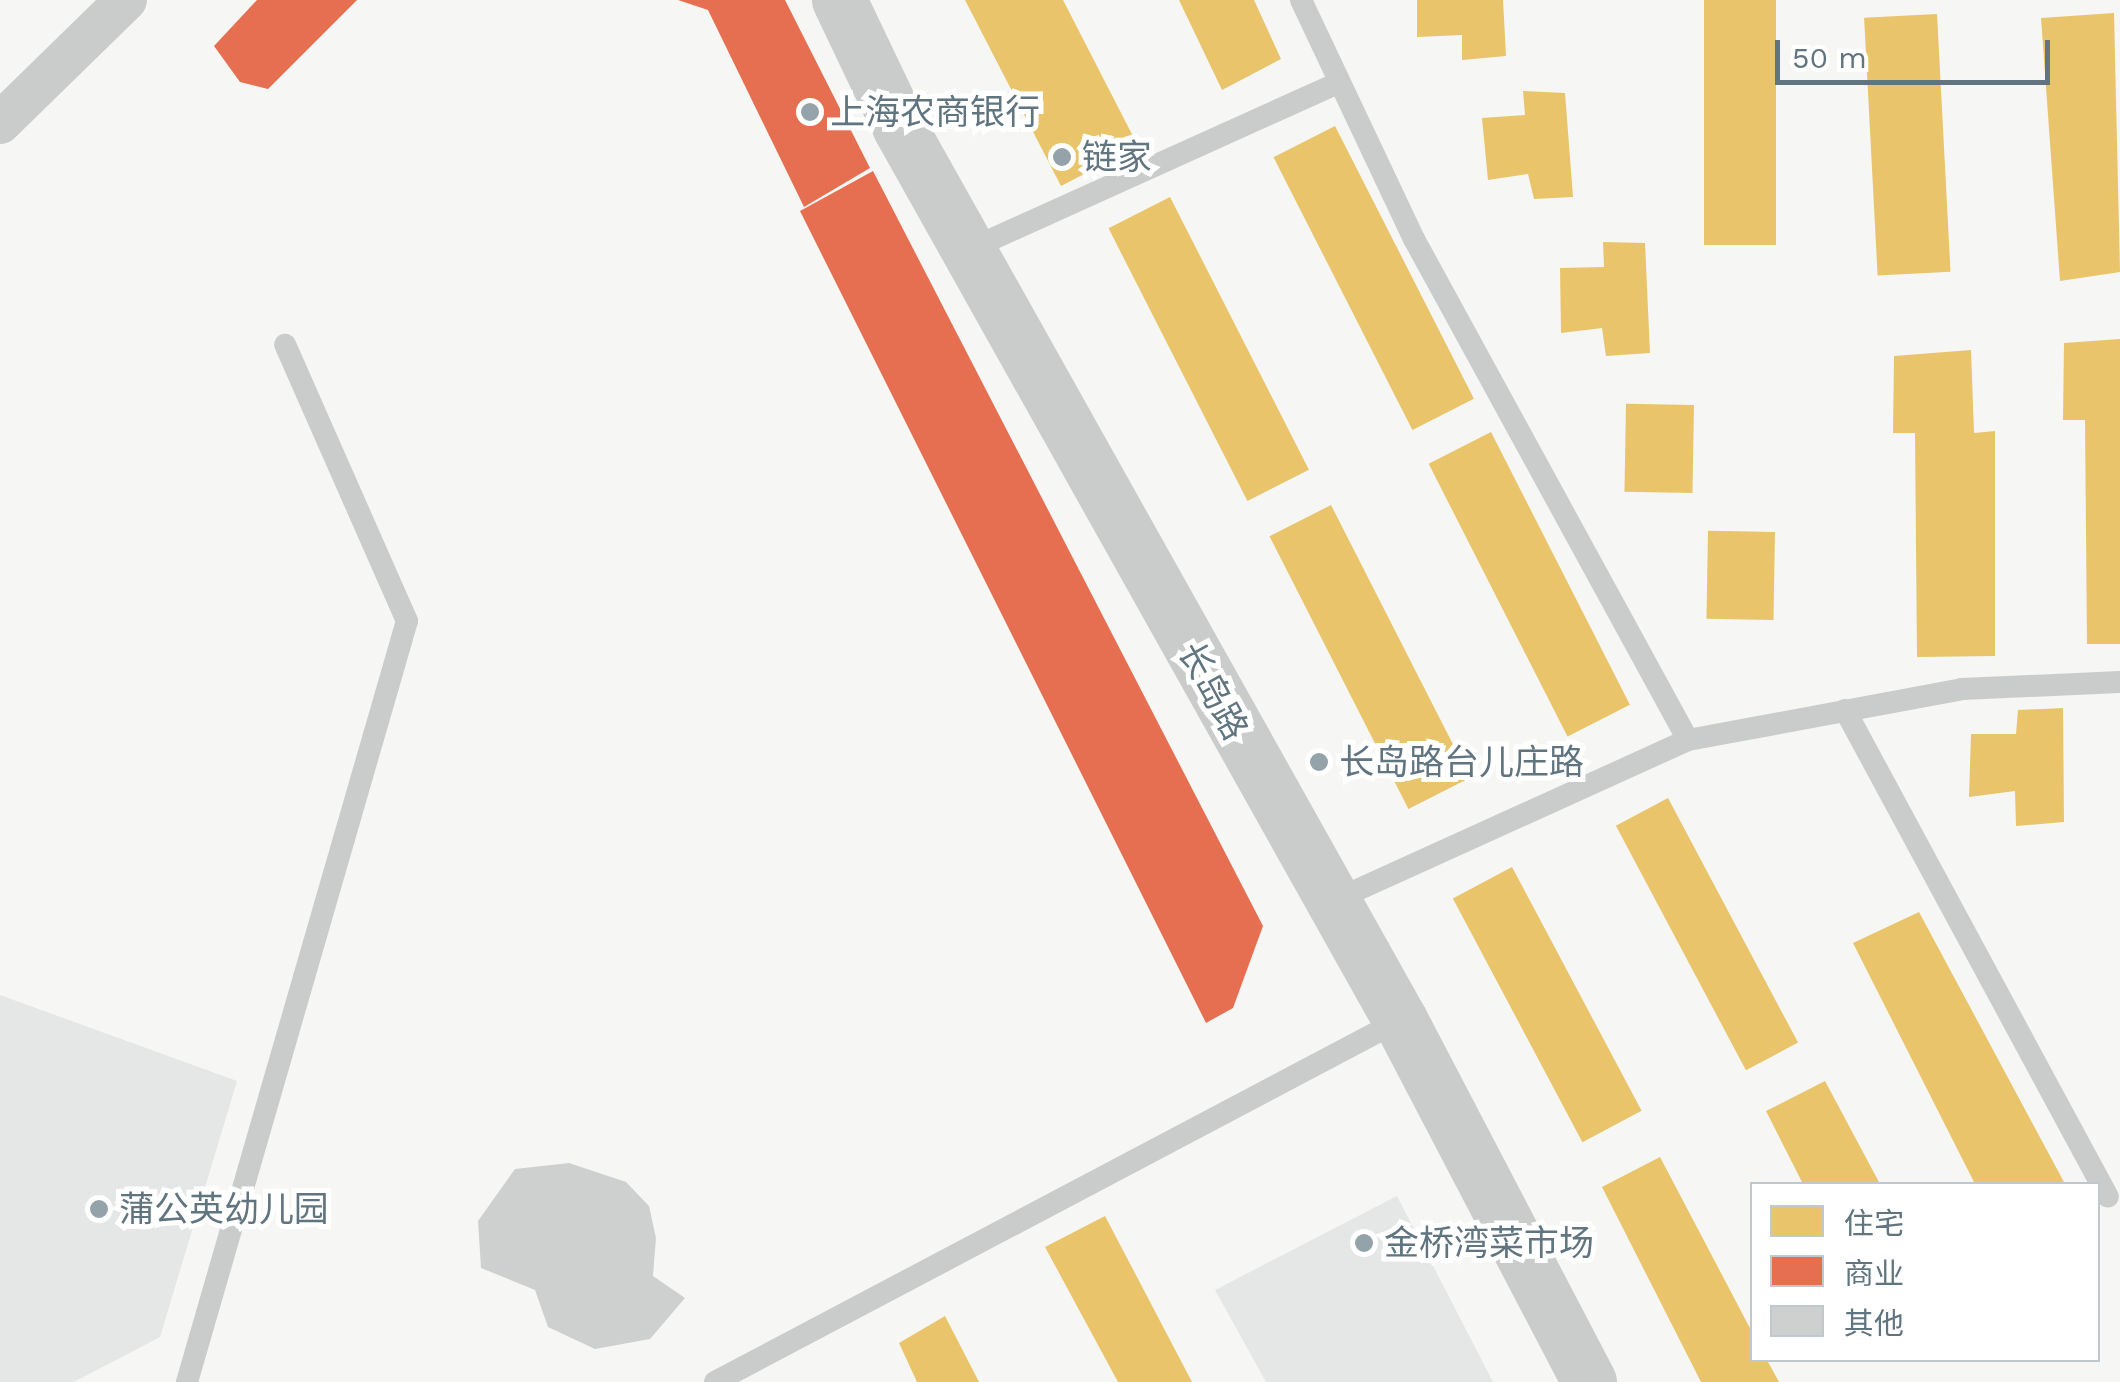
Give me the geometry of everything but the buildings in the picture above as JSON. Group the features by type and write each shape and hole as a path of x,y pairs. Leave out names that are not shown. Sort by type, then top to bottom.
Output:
{"street":[{"path":"0,123 126,0"},
{"name":"长岛路","path":"839,0 968,250 1400,1020 1589,1382"}],"lane":[{"path":"1301,0 1336,84 1688,740"},
{"path":"968,250 1336,84"},
{"path":"187,1382 406,621 285,345"},
{"path":"1333,901 1688,740 1962,688 2120,682"},
{"path":"1845,710 2108,1196"},
{"path":"716,1382 1400,1020"}],"shaded area":[{"name":"蒲公英幼儿园","path":"0,995 237,1081 160,1337 74,1382 0,1382"},
{"name":"金桥湾菜市场","path":"1397,1196 1493,1382 1266,1382 1215,1290"}],"place":[{"name":"上海农商银行","path":"810,112"},
{"name":"链家","path":"1062,157"},
{"name":"长岛路台儿庄路","path":"1319,762"},
{"name":"蒲公英幼儿园","path":"99,1209"},
{"name":"金桥湾菜市场","path":"1364,1243"}]}
